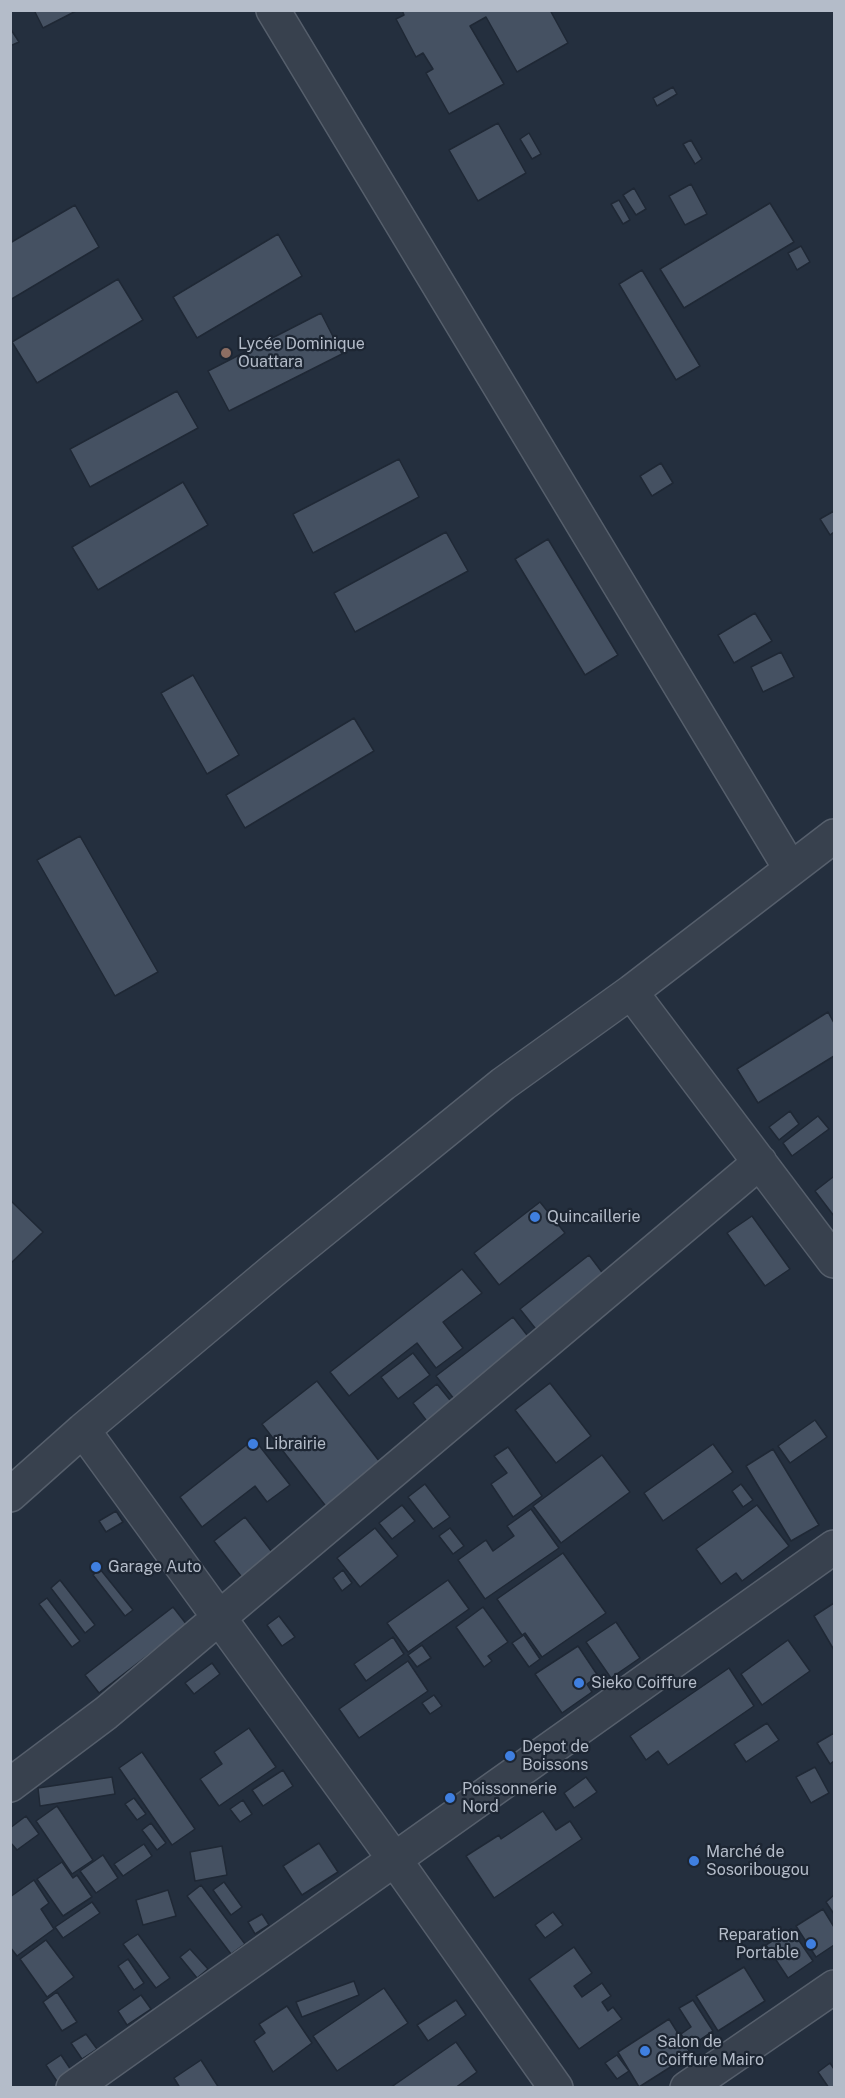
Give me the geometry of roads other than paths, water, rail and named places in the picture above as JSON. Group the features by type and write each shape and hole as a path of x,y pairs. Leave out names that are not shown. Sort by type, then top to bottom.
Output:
{"street":[{"path":"273,10 790,868"},
{"path":"10,1495 83,1430 275,1269 503,1084 631,993 834,836"},
{"path":"631,993 834,1261"},
{"path":"10,1785 106,1713 760,1162"},
{"path":"83,1430 395,1860 555,2088"},
{"path":"73,2088 834,1548"},
{"path":"687,2088 834,1987"}],"place":[{"name":"Lycée Dominique Ouattara","path":"226,353"},
{"name":"Quincaillerie","path":"535,1217"},
{"name":"Librairie","path":"253,1444"},
{"name":"Garage Auto","path":"96,1567"},
{"name":"Sieko Coiffure","path":"579,1683"},
{"name":"Depot de Boissons","path":"510,1756"},
{"name":"Poissonnerie Nord","path":"450,1798"},
{"name":"Marché de Sosoribougou","path":"694,1861"},
{"name":"Reparation Portable","path":"811,1944"},
{"name":"Salon de Coiffure Mairo","path":"645,2051"}]}
